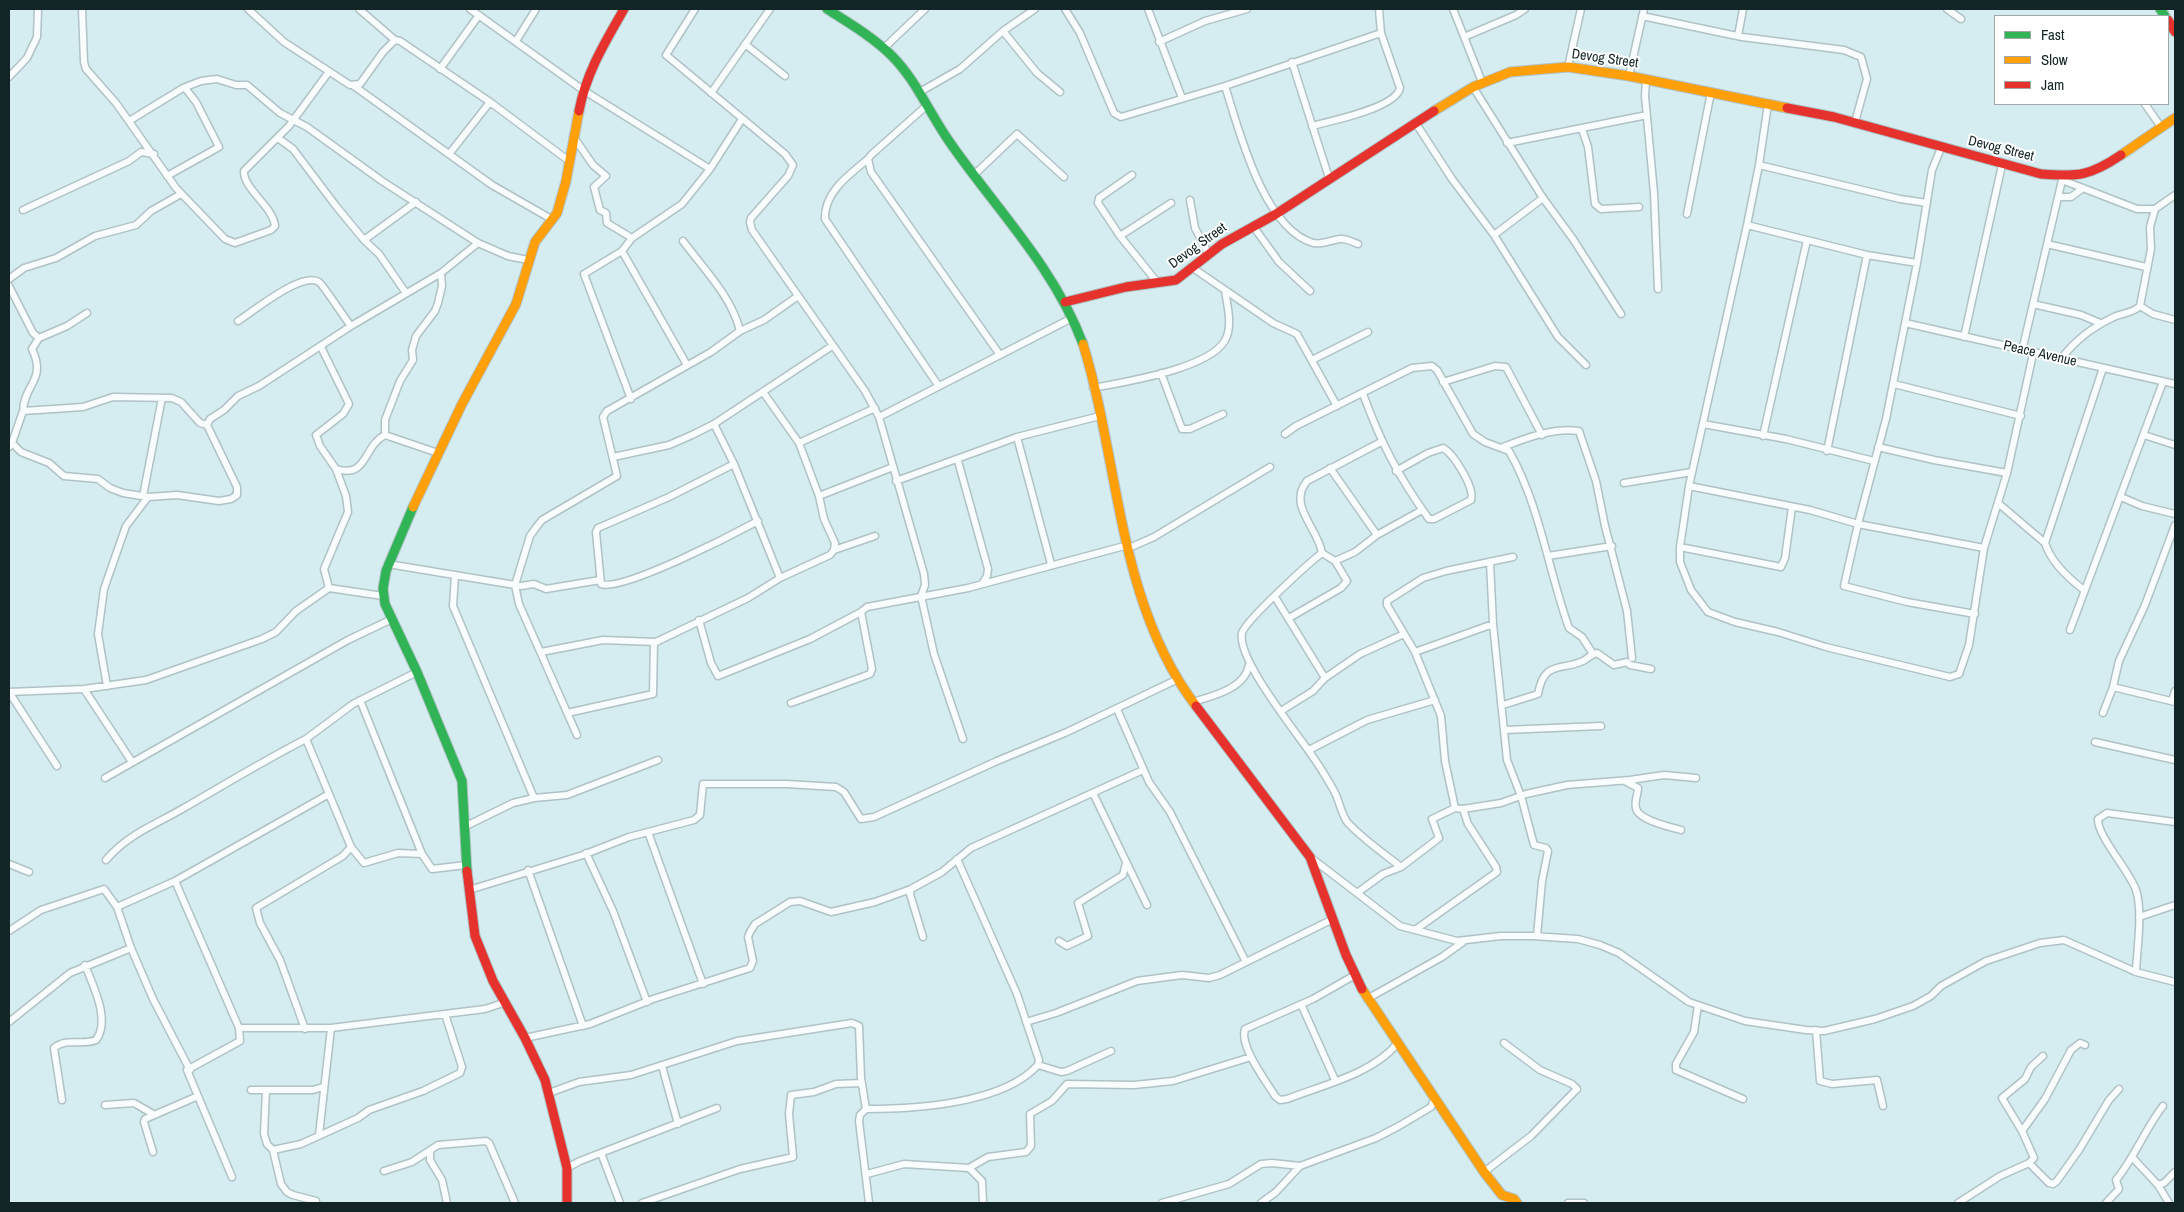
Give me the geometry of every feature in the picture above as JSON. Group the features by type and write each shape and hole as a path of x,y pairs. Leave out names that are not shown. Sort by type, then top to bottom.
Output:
{"street":[{"path":"9,77 27,58 37,37 38,9"},
{"path":"82,9 85,66 129,120 181,194 229,241 238,243 270,230 275,226 275,222 246,180 244,171 293,121 328,73"},
{"path":"248,9 271,32 328,73 354,86 492,184 553,220"},
{"path":"359,9 395,40 400,41 490,102 569,160"},
{"path":"470,9 583,90 710,169"},
{"path":"516,41 536,9"},
{"path":"567,1203 567,1168 545,1080 525,1038 503,1003 483,962 475,936 466,865 463,786 417,672 383,596 384,579 388,564 438,453 516,304 528,260 537,238 553,220 564,189 583,90 600,50 624,9"},
{"path":"695,9 666,55 785,154 792,165 788,176 755,212 750,222 758,241 876,408 924,574 924,586 921,596 934,654 963,739"},
{"path":"711,93 770,9"},
{"path":"827,9 884,48 907,74 926,107 974,174 1032,248 1065,302 1082,343 1100,416 1128,547 1150,624 1176,680 1310,858 1355,975 1367,999 1484,1172 1502,1195 1514,1199 1517,1203"},
{"path":"884,48 925,9"},
{"path":"918,93 960,69 1003,31 1035,9"},
{"path":"1065,9 1080,33 1116,116 1121,117 1224,86 1381,33"},
{"path":"1148,9 1159,42 1182,98"},
{"path":"1159,42 1219,12 1247,9"},
{"path":"1312,126 1368,110 1393,98 1399,92 1400,88 1381,33 1379,9"},
{"path":"1452,9 1482,82"},
{"path":"1568,67 1581,9"},
{"path":"1629,76 1644,9"},
{"path":"1738,36 1743,9"},
{"path":"1947,9 1961,19"},
{"path":"1464,38 1521,10"},
{"path":"440,69 478,15"},
{"path":"1642,16 1738,36 1844,50 1861,57 1868,79 1855,122"},
{"path":"1003,31 1037,73 1060,92"},
{"path":"354,86 360,84 383,52 395,40"},
{"path":"745,44 785,76"},
{"path":"1292,62 1329,178"},
{"name":"Devog Street","path":"1065,302 1157,282 1176,280 1208,255 1253,226 1276,214 1415,122 1482,82 1510,72 1568,67 1646,79 1855,122 2002,165 2062,178 2088,174 2102,168 2175,118"},
{"path":"129,120 201,80 217,79 236,85 247,85 293,121 307,127 382,181 478,244 508,256 528,260"},
{"path":"1646,79 1658,288"},
{"path":"1224,86 1257,180 1276,214 1294,231 1310,242 1321,243 1341,239 1358,244"},
{"path":"1473,87 1507,144 1621,314"},
{"path":"167,176 219,147 196,102 185,88"},
{"path":"1687,214 1711,92"},
{"path":"450,153 490,102"},
{"path":"1768,104 1759,165 1747,225 1688,486 1680,547 1680,562 1690,590 1708,612 1735,622 1778,632 1826,648 1950,677 1959,674 1964,664 1975,614 1984,548 2007,474 2033,354"},
{"path":"2146,105 2161,127"},
{"path":"926,107 840,182 832,194 825,212 825,219 938,385"},
{"path":"1507,144 1647,115"},
{"path":"631,399 584,276 622,250 632,238 682,204 710,169 742,119"},
{"path":"1415,122 1452,179 1494,235 1558,337 1586,365"},
{"path":"1582,128 1588,147 1595,204 1601,210 1639,207"},
{"path":"974,174 1017,134 1064,177"},
{"path":"573,136 593,165 606,176 594,187 594,190 600,210 606,214 607,223 632,238"},
{"path":"278,138 293,149 364,240 379,254 406,293"},
{"path":"1941,148 1932,170 1894,384 1844,580 1846,587 1908,602 1975,614"},
{"path":"23,210 128,161 141,152 154,154"},
{"path":"868,159 871,172 1000,355"},
{"path":"1759,165 1900,199 1927,203"},
{"path":"1964,338 2002,165"},
{"path":"1132,176 1098,200 1120,236 1157,282"},
{"path":"2022,351 2062,178 2117,200 2130,208 2155,209 2175,195"},
{"path":"2058,197 2071,196 2083,188"},
{"path":"9,279 24,268 56,258 88,239 136,225 151,212 181,194"},
{"path":"1494,235 1543,198"},
{"path":"1190,200 1195,228 1208,255"},
{"path":"364,240 416,202"},
{"path":"1120,236 1171,203"},
{"path":"2061,359 2072,345 2100,323 2134,311 2140,306 2151,249 2150,226 2155,209"},
{"path":"1747,225 1866,255 1917,263"},
{"path":"1253,226 1279,262 1310,291"},
{"path":"1763,436 1807,240"},
{"path":"683,241 718,287 731,308 740,331"},
{"path":"207,425 210,419 224,410 238,396 258,386 351,326 441,273 478,244"},
{"path":"2047,244 2146,267"},
{"path":"622,250 687,365"},
{"path":"1827,450 1866,255"},
{"path":"1193,268 1273,322 1297,334 1337,406"},
{"path":"336,469 347,472 359,468 372,446 385,435 385,420 400,381 413,360 412,350 416,336 435,311 438,303 442,286 441,273"},
{"path":"238,321 292,285 303,280 312,280 322,285 351,326"},
{"path":"9,286 33,333 39,338"},
{"path":"1093,388 1161,373 1201,359 1217,351 1223,345 1230,325 1225,290"},
{"path":"577,735 521,611 515,585 530,536 542,520 617,476 604,414 712,352 740,331 764,320 798,296"},
{"path":"2033,304 2081,315 2100,323"},
{"path":"2140,306 2153,314 2175,320"},
{"path":"23,411 83,407 113,397 172,398 181,402 196,420 207,425 237,487 238,492 235,497 219,501 177,495 146,497 123,493 110,488 98,478 64,476 49,463 21,452 10,445 23,411 26,396 38,373 38,362 32,349 39,338 67,326 87,313"},
{"path":"879,417 938,385 1072,318"},
{"name":"Peace Avenue","path":"1905,323 2033,354 2175,384"},
{"path":"1312,360 1368,332"},
{"path":"613,457 669,445 714,424 832,346"},
{"path":"321,347 349,404 343,414 316,435 320,446 336,469 346,496 348,512 324,569 330,588"},
{"path":"1285,434 1296,426 1419,366 1432,366 1472,434 1485,442 1503,447 1509,451 1516,463 1548,556 1569,628 1572,632 1582,637 1593,654"},
{"path":"1443,382 1495,366 1506,367 1542,435"},
{"path":"2045,543 2103,368"},
{"path":"1161,373 1182,429 1190,429 1223,414"},
{"path":"2070,630 2163,382"},
{"path":"1894,384 2021,416"},
{"path":"763,392 799,443 819,496 824,519 834,543 834,550"},
{"path":"1362,394 1381,442 1396,471 1429,518 1434,519 1471,500 1471,490 1457,463 1447,451 1438,449 1396,471"},
{"path":"106,686 98,634 104,589 126,526 146,497 162,398"},
{"path":"799,443 876,408"},
{"path":"896,481 1017,437 1100,416"},
{"path":"714,424 734,464 780,578"},
{"path":"1703,424 1786,439 1874,460"},
{"path":"1503,447 1532,435 1570,430 1579,431 1596,481 1605,526 1612,546 1627,611 1632,658"},
{"path":"385,435 438,453"},
{"path":"2144,435 2175,445"},
{"path":"1017,437 1051,564"},
{"path":"1322,553 1321,542 1299,498 1300,492 1307,481 1381,442"},
{"path":"1878,447 2007,474"},
{"path":"958,460 988,568 987,576 982,584"},
{"path":"734,464 669,497 598,528 596,531 601,584 605,586 663,567 697,553 758,521"},
{"path":"819,496 893,467"},
{"path":"699,620 714,670 718,676 810,639 867,607 982,584 1051,564 1128,547 1154,537 1270,467"},
{"path":"1330,468 1377,535"},
{"path":"1624,483 1692,472"},
{"path":"1688,486 1792,507 1858,524 1984,548"},
{"path":"2121,496 2142,506 2175,514"},
{"path":"1998,504 2045,543 2048,552 2058,566 2084,590"},
{"path":"1680,547 1781,567 1785,558 1792,507"},
{"path":"1336,560 1355,552 1377,535 1422,510"},
{"path":"2103,713 2113,686 2119,660 2145,605 2175,525"},
{"path":"541,652 603,640 654,642 748,598 780,578 830,555 834,550 875,536"},
{"path":"1548,556 1612,546"},
{"path":"1289,618 1341,588 1347,581 1336,560 1322,553"},
{"path":"1322,553 1310,562 1256,615 1242,634 1250,665 1309,750 1336,794 1347,822 1401,867"},
{"path":"1455,808 1445,761 1441,716 1415,652 1386,605 1389,598 1424,578 1513,557"},
{"path":"1490,562 1492,624 1503,704 1507,760 1521,796 1534,845 1546,848 1548,851 1542,881 1537,936"},
{"path":"388,564 515,585 534,584 546,588 600,580"},
{"path":"455,575 454,606 534,798"},
{"path":"9,692 84,689 146,680 262,639 276,632 296,611 330,588 383,596"},
{"path":"1275,597 1325,678"},
{"path":"791,703 870,674 872,669 861,612"},
{"path":"105,778 348,640 392,619"},
{"path":"1415,652 1492,624"},
{"path":"1281,711 1313,691 1325,678 1360,654 1404,634"},
{"path":"567,713 652,694 654,642"},
{"path":"1503,704 1538,694 1540,684 1554,667 1583,661 1597,653 1614,665 1627,662 1630,665 1651,669"},
{"path":"1193,702 1225,691 1237,684 1248,671 1250,665"},
{"path":"106,860 122,843 138,832 162,821 214,788 306,739 360,700 417,672"},
{"path":"469,890 648,832 698,818 703,784 836,787 844,792 861,819 874,817 1117,709 1176,680"},
{"path":"2113,686 2173,701 2175,691"},
{"path":"84,689 132,762"},
{"path":"9,692 57,766"},
{"path":"360,700 422,854 432,869 466,865"},
{"path":"1309,750 1367,720 1435,700"},
{"path":"1117,709 1143,770 1170,812 1246,962"},
{"path":"1504,730 1601,726"},
{"path":"306,739 351,846 364,863 398,853 422,854"},
{"path":"2095,742 2175,760"},
{"path":"464,827 513,803 534,798 567,795 658,760"},
{"path":"525,1038 583,1026 753,966 748,937 750,932 755,924 790,902 800,901 831,912 875,902 911,889 933,878 971,848 1143,770"},
{"path":"1358,893 1383,874 1401,867 1439,838 1432,819 1455,808 1463,809 1501,802 1567,785 1624,781 1664,775 1696,778"},
{"path":"1624,781 1638,788 1635,805 1639,813 1650,820 1681,830"},
{"path":"1093,793 1147,905"},
{"path":"117,907 175,881 330,794"},
{"path":"1415,930 1497,872 1496,867 1468,824 1463,809"},
{"path":"2136,972 2139,917 2135,889 2122,862 2101,832 2098,819 2107,812 2175,822"},
{"path":"648,832 703,984"},
{"path":"305,1029 280,960 260,923 256,908 343,856 351,846"},
{"path":"586,853 613,911 647,1002"},
{"path":"1310,858 1358,893 1390,920 1415,930 1463,942 1501,936 1537,936 1578,940 1619,953 1689,1002 1745,1021 1816,1030 1875,1019 1914,1006 1931,996 1941,986 1986,961 2040,943 2064,940 2136,972 2175,982"},
{"path":"869,1203 867,1174 859,1121 860,1115 866,1109 911,1109 966,1099 1011,1086 1038,1065 1039,1060 1026,1022 1002,960 991,940 957,859"},
{"path":"1059,942 1067,946 1088,936 1078,903 1123,875 1126,863"},
{"path":"9,864 29,872"},
{"path":"528,870 583,1026"},
{"path":"175,881 239,1028 240,1040 187,1070 232,1177"},
{"path":"9,931 41,910 99,890 104,889 108,892 117,907 131,948 153,999 190,1070"},
{"path":"911,889 910,894 923,937"},
{"path":"2139,917 2175,905"},
{"path":"1026,1022 1056,1013 1137,981 1182,975 1209,978 1220,976 1333,918"},
{"path":"1367,999 1442,957 1463,942"},
{"path":"9,1022 51,986 85,965 131,948"},
{"path":"62,1100 54,1048 68,1042 85,1044 96,1040 102,1025 96,996 85,965"},
{"path":"1355,975 1301,1004 1245,1029 1243,1033 1251,1057 1275,1096 1280,1100 1335,1080 1386,1057 1397,1044"},
{"path":"239,1028 331,1028 485,1009 503,1003"},
{"path":"1301,1004 1335,1080"},
{"path":"1698,1005 1694,1032 1676,1064 1676,1070 1743,1098"},
{"path":"274,1150 301,1144 358,1118 368,1110 423,1091 460,1073 462,1068 445,1014"},
{"path":"549,1093 579,1082 631,1075 737,1041 852,1023 859,1026 862,1083 866,1109"},
{"path":"318,1136 331,1028"},
{"path":"1816,1030 1820,1081 1832,1084 1877,1080 1883,1106"},
{"path":"1484,1172 1531,1136 1577,1088 1540,1070 1504,1043"},
{"path":"2022,1131 2045,1099 2071,1050 2080,1043 2085,1044"},
{"path":"1038,1065 1061,1072 1067,1071 1111,1051"},
{"path":"1958,1203 2000,1176 2030,1163 2034,1158 2022,1131 2002,1098 2025,1079 2031,1067 2043,1056"},
{"path":"867,1174 904,1164 969,1168 988,1157 1028,1150 1031,1146 1030,1114 1052,1101 1067,1084 1134,1085 1173,1081 1251,1057"},
{"path":"662,1066 678,1124"},
{"path":"642,1203 740,1169 793,1157 789,1114 792,1095 814,1092 836,1084 862,1083"},
{"path":"251,1090 313,1090 323,1087"},
{"path":"2030,1163 2049,1184 2053,1184 2079,1150 2106,1105 2119,1089"},
{"path":"266,1090 264,1134 267,1144 274,1150 283,1189 293,1195 316,1201"},
{"path":"153,1152 144,1122 145,1119 198,1096"},
{"path":"1162,1203 1229,1184 1261,1164 1272,1163 1300,1166 1376,1138 1431,1107 1435,1097"},
{"path":"105,1105 134,1103 153,1114"},
{"path":"2106,1203 2119,1189 2116,1180 2132,1157 2154,1117 2163,1106"},
{"path":"567,1168 580,1161 717,1108"},
{"path":"384,1171 422,1157 438,1145 483,1140 489,1143 515,1203"},
{"path":"430,1151 430,1160 442,1180 447,1203"},
{"path":"602,1153 620,1203"},
{"path":"422,1157 430,1160"},
{"path":"2132,1157 2158,1185 2169,1203"},
{"path":"1261,1203 1276,1192 1300,1166"},
{"path":"969,1168 982,1182 983,1203"},
{"path":"2158,1185 2164,1183 2175,1172"},
{"path":"1568,1203 1584,1203"}],"traffic: fast":[{"path":"827,9 877,43 892,56 909,76 951,144 1041,264 1071,316 1083,344"},
{"path":"2160,9 2164,15"},
{"path":"413,507 386,571 383,589 385,604 417,672 462,781 467,871"}],"traffic: slow":[{"path":"1434,111 1473,87 1510,72 1568,67 1629,76 1787,108"},
{"path":"413,507 462,404 516,304 535,242 557,213 566,181 579,111"},
{"path":"2121,155 2175,118"},
{"path":"1083,344 1095,390 1135,577 1150,622 1170,666 1196,706"},
{"path":"1362,989 1484,1172 1502,1195 1514,1199 1517,1203"}],"traffic: jam":[{"path":"579,111 591,71 624,9"},
{"path":"2169,22 2175,32"},
{"path":"1787,108 1834,117 2041,174 2083,174 2101,167 2121,155"},
{"path":"1065,302 1126,287 1176,280 1222,244 1276,214 1434,111"},
{"path":"1196,706 1310,857 1346,955 1362,989"},
{"path":"467,871 475,936 493,981 525,1038 545,1080 567,1168 567,1203"}]}
